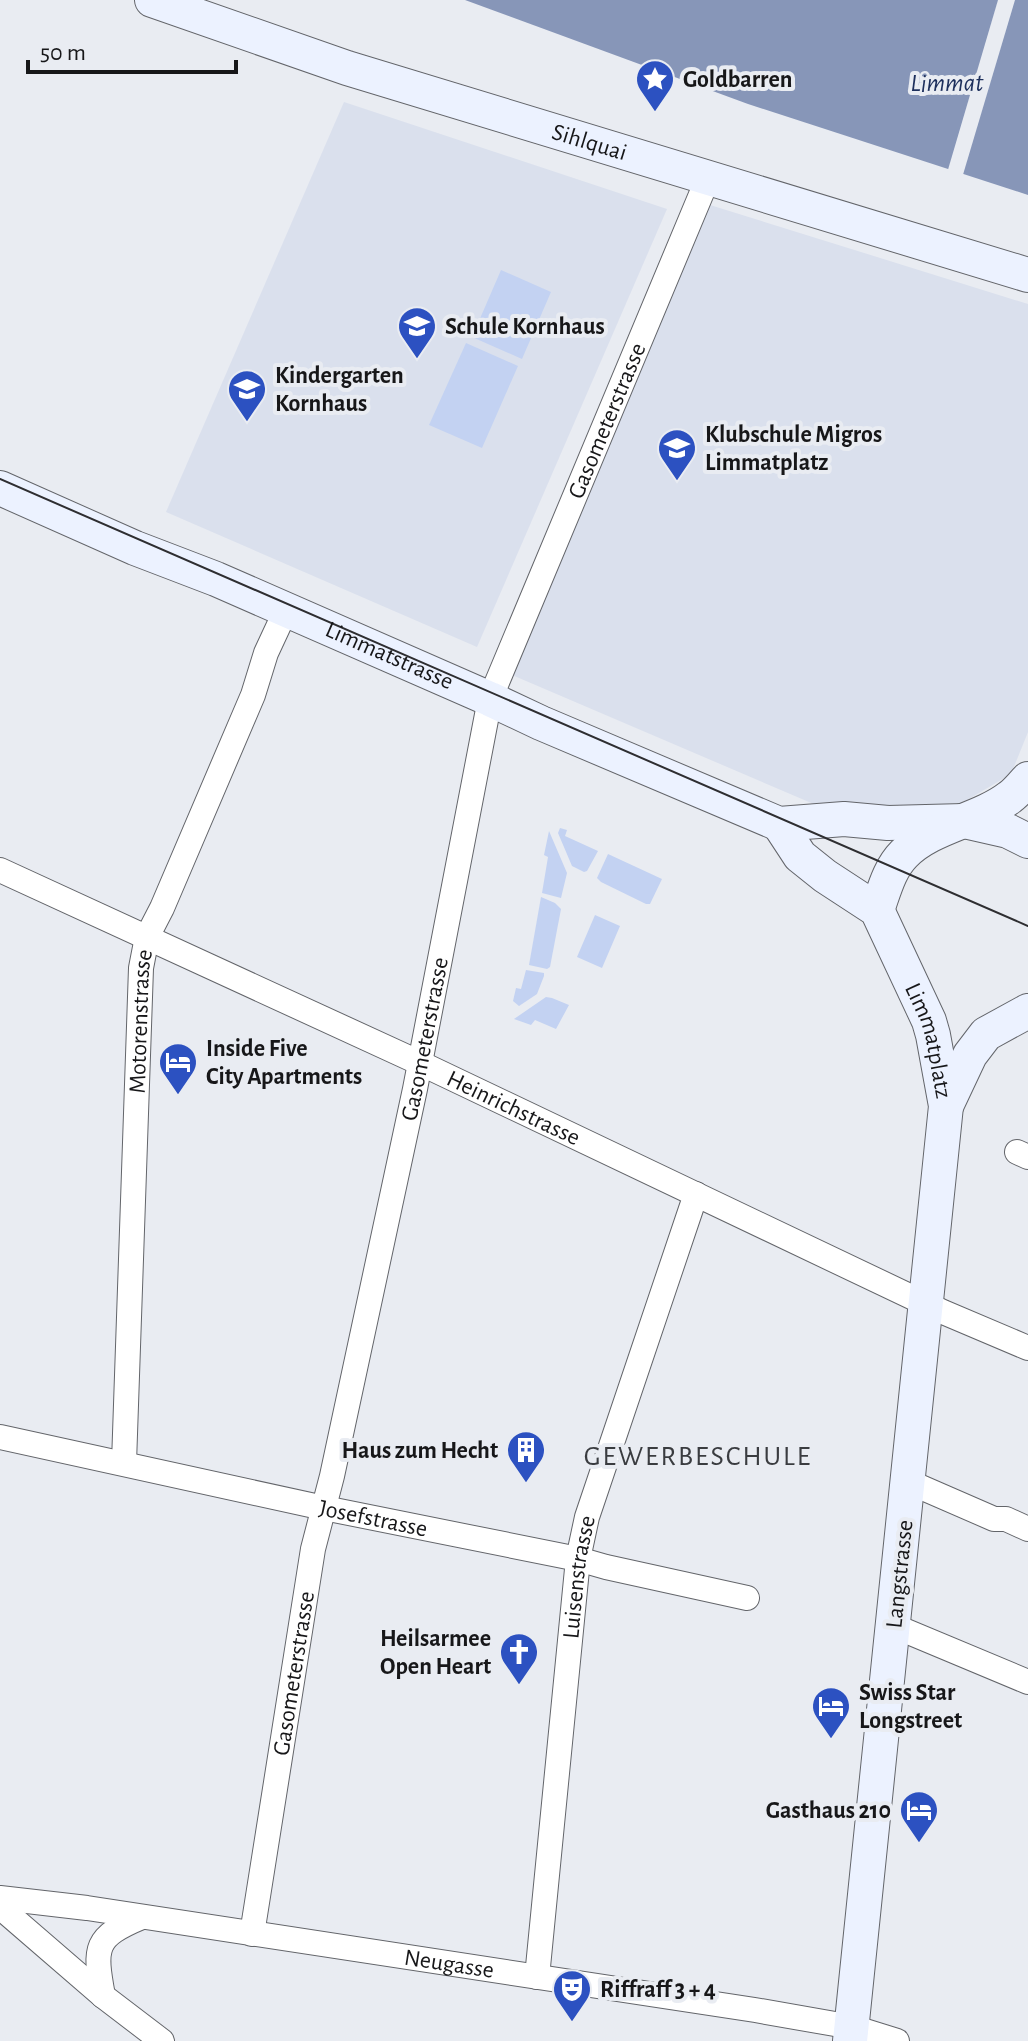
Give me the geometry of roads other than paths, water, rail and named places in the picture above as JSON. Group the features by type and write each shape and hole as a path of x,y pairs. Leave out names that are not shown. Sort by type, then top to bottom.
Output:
{"street":[{"name":"Sihlquai","path":"152,0 347,68 1028,275"},
{"name":"Gasometerstrasse","path":"252,1934 313,1549 420,1063 490,699 708,178"},
{"name":"Limmatstrasse","path":"0,488 779,824"},
{"name":"Motorenstrasse","path":"124,1463 139,980 147,937 253,695 266,653 286,610"},
{"path":"1028,779 1011,797 990,809 964,821 922,841 905,853 888,877 877,910 800,856 779,824 844,819 888,823 964,821 1008,831 1028,841"},
{"name":"Heinrichstrasse","path":"0,870 420,1063 927,1304 1028,1348"},
{"name":"Limmatplatz","path":"877,910 929,1021 946,1106"},
{"name":"Limmatplatz","path":"946,1106 970,1055 986,1034 1025,1014"},
{"name":"Langstrasse","path":"851,2034 946,1106"},
{"name":"Luisenstrasse","path":"537,1977 578,1559 587,1517 696,1194"},
{"name":"Josefstrasse","path":"0,1437 324,1508 578,1559 747,1598"},
{"path":"909,1482 994,1519 1006,1519 1028,1529"},
{"path":"894,1626 1028,1682"},
{"name":"Neugasse","path":"0,1898 87,1908 537,1977 897,2041"},
{"path":"0,1907 103,1996 162,2041"},
{"path":"103,1996 98,1952 105,1937 119,1926 142,1917"}],"water":[{"name":"Limmat","path":"465,0 1028,0 1028,195 748,104"}],"tram line":[{"path":"0,479 1028,926"}],"place":[{"name":"Goldbarren","path":"655,113"},
{"name":"Schule Kornhaus","path":"417,360"},
{"name":"Kindergarten Kornhaus","path":"247,423"},
{"name":"Klubschule Migros Limmatplatz","path":"677,482"},
{"name":"Inside Five City Apartments","path":"178,1096"},
{"name":"Haus zum Hecht","path":"526,1484"},
{"name":"Heilsarmee Open Heart","path":"519,1686"},
{"name":"Swiss Star Longstreet","path":"831,1740"},
{"name":"Gasthaus 210","path":"919,1844"},
{"name":"Riffraff 3 + 4","path":"572,2023"}],"district":[{"name":"GEWERBESCHULE","path":"698,1455"}]}
